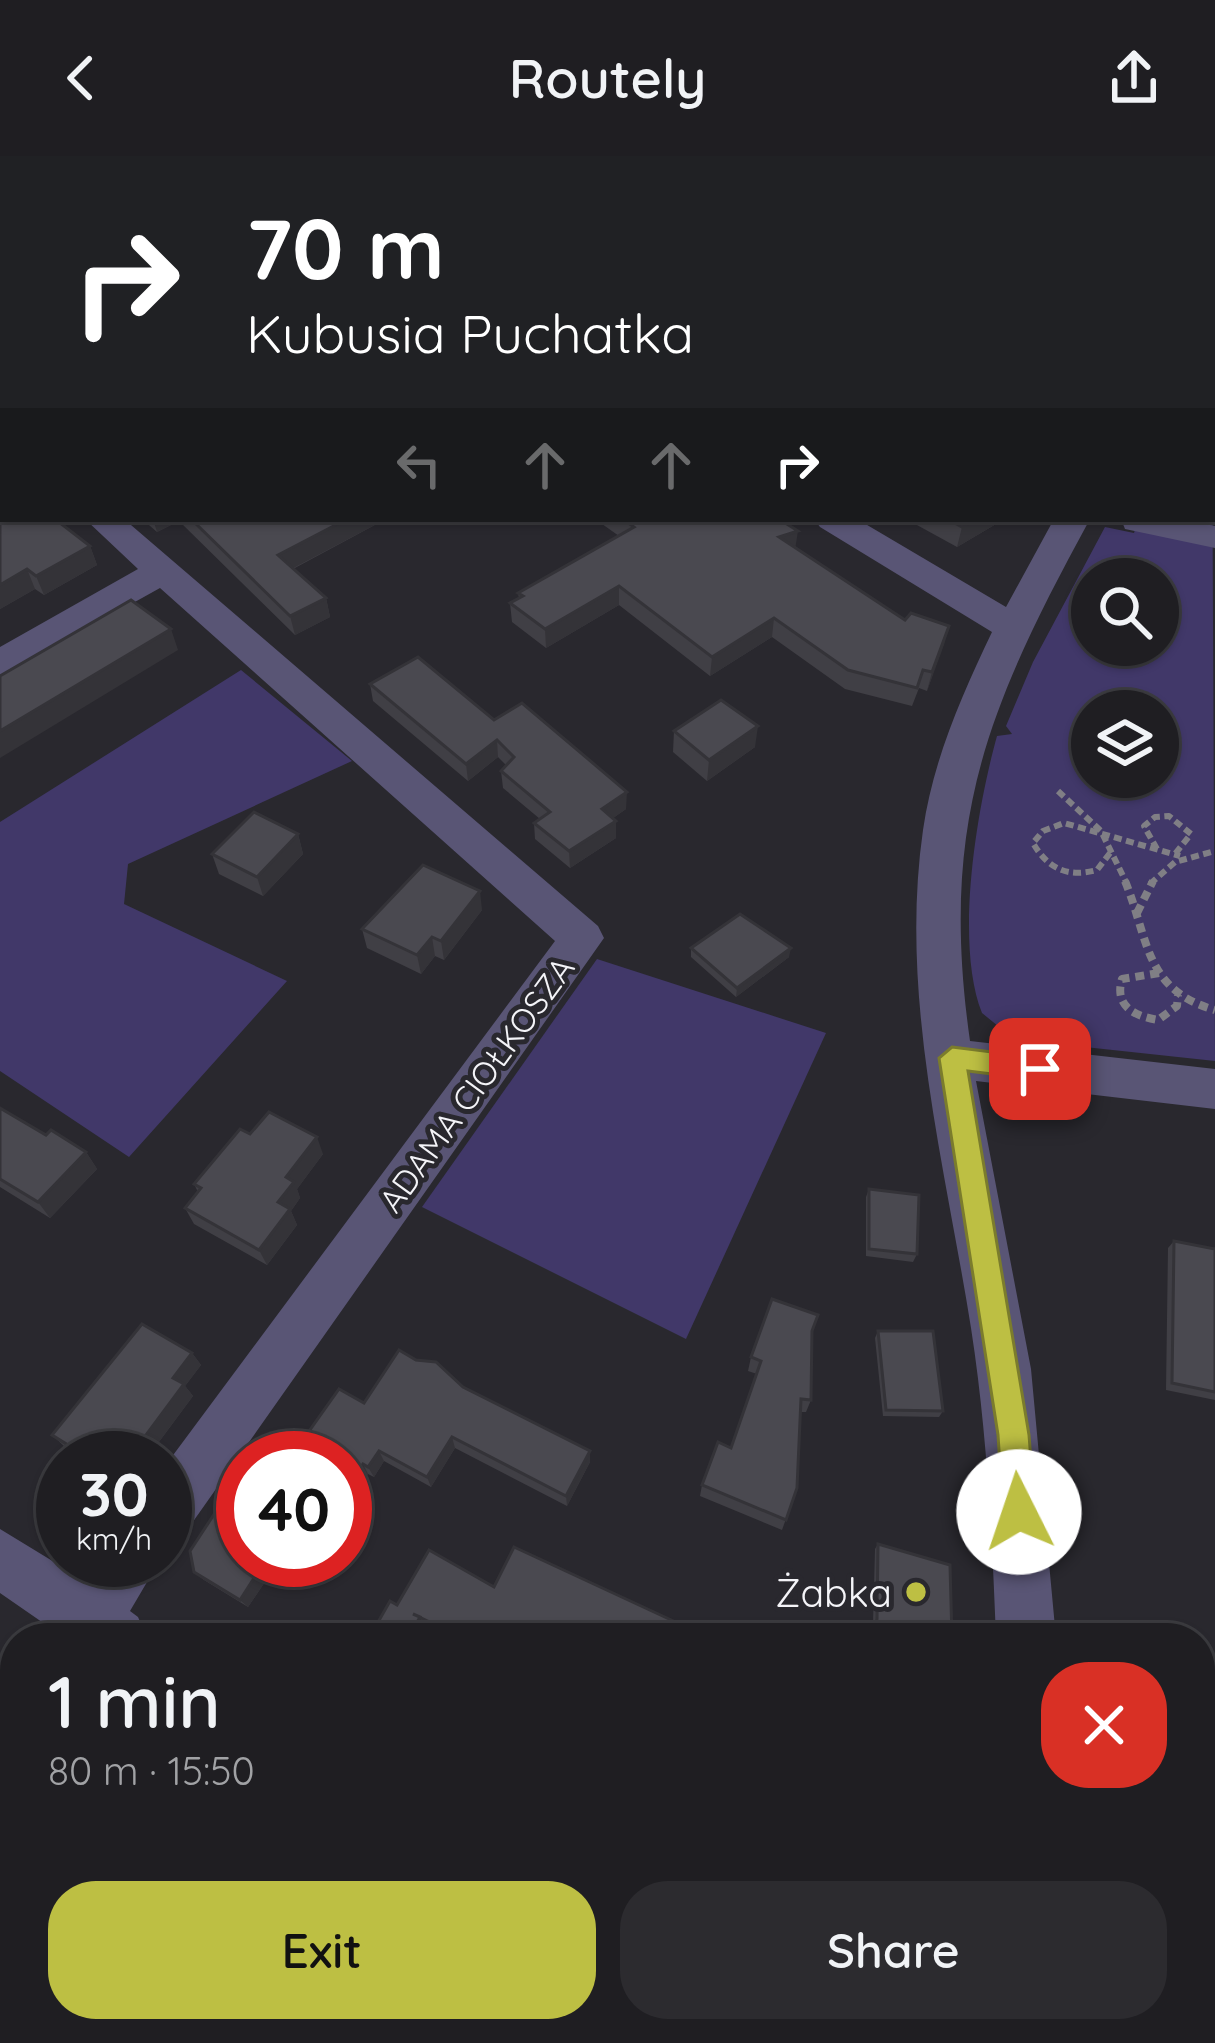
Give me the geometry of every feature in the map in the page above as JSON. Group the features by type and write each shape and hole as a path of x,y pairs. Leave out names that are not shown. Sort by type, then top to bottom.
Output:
{"street":[{"name":"ADAMA CIOŁKOSZA","path":"106,522 162,572 236,657 582,938 192,1476"},
{"path":"837,522 1013,628"},
{"path":"1025,1623 1014,1435 952,1058 939,944 944,830 970,726 1013,628 1070,522"},
{"path":"1142,522 1215,537"},
{"path":"0,664 162,572"},
{"path":"952,1058 1215,1090"},
{"path":"0,1558 93,1623"},
{"path":"105,1623 120,1587"}],"path":[{"path":"1058,791 1102,832 1137,914 1140,941 1159,973 1178,994 1215,1010"},
{"path":"1137,914 1144,890 1160,866 1178,855 1191,833 1184,822 1165,814 1154,816 1144,826 1158,850"},
{"path":"1111,851 1097,870 1071,874 1048,866 1033,843 1053,823 1070,821 1122,842 1178,855 1215,851"},
{"path":"1159,973 1132,974 1122,980 1119,1002 1138,1016 1158,1020 1177,1006 1178,994"}],"shaded area":[{"path":"1137,522 1213,522 1215,1061 1009,1035 982,1013 974,984 969,913 972,875 997,736 1012,734 1006,726 1071,591 1071,666 1179,666 1179,558 1088,558 1105,527 1134,533"},
{"path":"241,670 352,761 128,864 124,904 287,981 129,1157 0,1071 0,822"},
{"path":"597,959 826,1033 686,1339 422,1207"}],"building":[{"path":"0,522 59,522 90,546 36,576 27,569 0,585"},
{"path":"194,522 341,522 278,555 326,598 290,616"},
{"path":"627,522 784,522 798,531 779,537 905,620 911,613 949,626 932,672 923,670 917,688 848,670 774,618 712,657 619,586 545,629 510,603 523,596 518,593 634,527"},
{"path":"131,600 171,629 0,731 0,676"},
{"path":"418,657 494,720 522,703 627,792 602,809 616,821 569,851 534,823 550,812 501,771 514,757 497,740 466,764 370,684"},
{"path":"721,700 758,726 709,760 674,731"},
{"path":"254,812 298,834 257,877 212,854"},
{"path":"423,865 480,891 441,941 432,937 417,955 362,929"},
{"path":"740,914 791,948 737,988 691,948"},
{"path":"0,1108 46,1135 51,1130 86,1152 38,1202 0,1179"},
{"path":"269,1112 317,1137 286,1177 294,1182 278,1202 290,1209 259,1250 185,1208 201,1188 194,1184 240,1129 250,1134"},
{"path":"869,1189 919,1195 917,1254 869,1249"},
{"path":"1174,1241 1215,1249 1215,1392 1172,1383"},
{"path":"772,1299 818,1315 812,1331 811,1400 801,1399 797,1488 786,1520 702,1485 718,1442 731,1448 761,1361 751,1357"},
{"path":"142,1324 192,1353 173,1378 184,1384 149,1431 55,1431"},
{"path":"878,1331 933,1331 943,1411 886,1410"},
{"path":"399,1350 416,1360 436,1362 463,1387 590,1451 566,1496 452,1437 427,1477 379,1451 372,1461 372,1431 309,1431 339,1389 364,1403"},
{"path":"216,1511 216,1585 194,1572 192,1548"},
{"path":"878,1544 950,1565 952,1623 876,1623"},
{"path":"514,1547 678,1623 432,1623 420,1617 417,1623 378,1623 390,1601 397,1605 429,1550 494,1587"},
{"path":"219,1587 248,1587 240,1600"}],"place":[{"name":"Żabka","path":"916,1592"}],"route":[{"path":"1019,1512 1014,1435 952,1058 1040,1069"}]}
